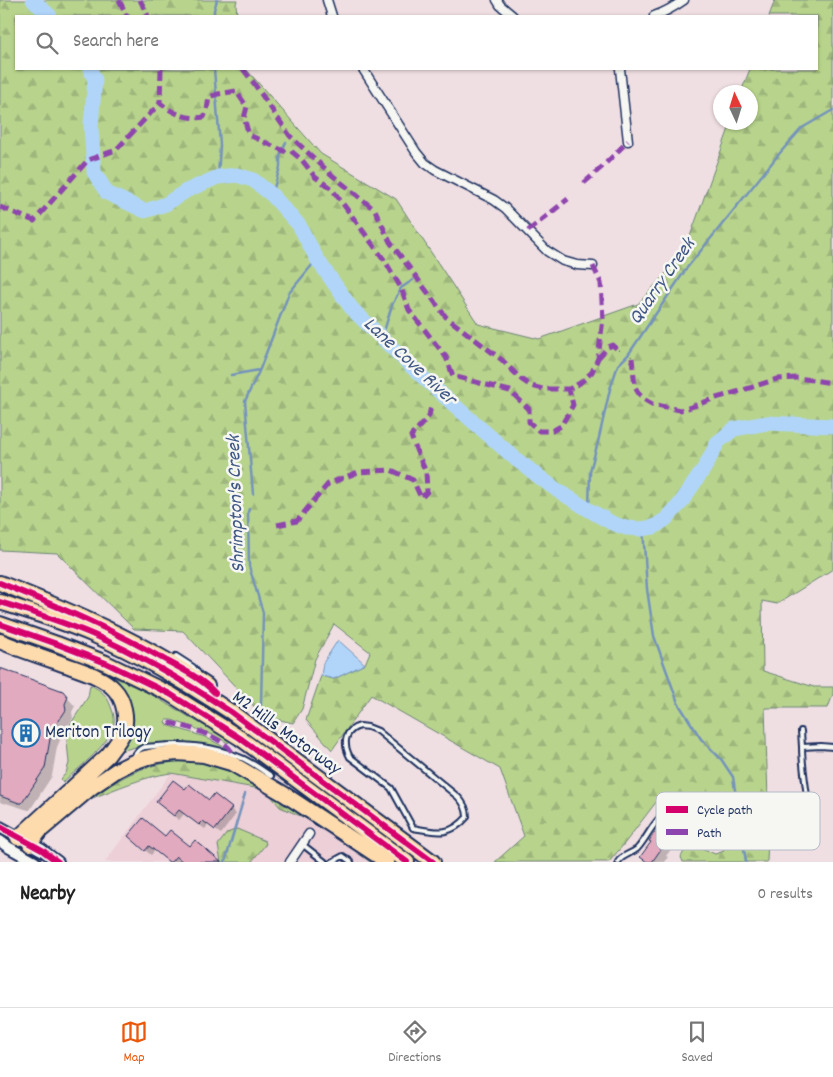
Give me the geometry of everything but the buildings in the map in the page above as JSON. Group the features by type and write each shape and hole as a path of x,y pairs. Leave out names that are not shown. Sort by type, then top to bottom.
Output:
{"highway":[{"path":"0,583 84,618 136,644 209,687 231,712"},
{"name":"M2 Hills Motorway","path":"0,602 92,634 168,672 200,691 433,862"},
{"name":"M2 Hills Motorway","path":"0,624 106,663 170,694 240,738 407,862"},
{"path":"0,641 85,672 104,681 115,690 123,702 125,718 124,731 108,755 16,848"},
{"path":"16,848 40,831 92,787 117,770 131,763 158,755 178,753 204,755 230,763 284,794 388,862"}],"main road":[{"path":"0,827 16,848 35,862"},
{"path":"0,855 16,848 58,862"}],"street":[{"path":"327,0 332,15"},
{"path":"497,0 512,15"},
{"path":"657,15 664,13 684,0"},
{"path":"364,70 425,163 494,200 505,208 547,251 563,261 577,265 593,266"},
{"path":"620,70 628,141"},
{"path":"290,862 309,834"}],"lane":[{"path":"176,656 193,667 209,687"},
{"path":"368,726 378,732 458,797 464,804 467,817 461,825 453,829 432,832 413,828 391,788 350,757 346,750 347,737 355,727 368,726"},
{"path":"800,731 806,792"},
{"path":"131,763 137,751 142,748 182,745 233,755 271,776"},
{"path":"802,747 833,747"},
{"path":"618,862 636,850 656,823"},
{"path":"403,840 413,828"},
{"path":"302,844 323,861"},
{"path":"332,862 343,856 351,862"}],"path":[{"path":"286,152 291,151"},
{"path":"618,350 622,352"}],"shaded area":[{"path":"171,773 267,790 313,821 312,823 328,830 370,862 105,862"}],"green space":[{"path":"0,0 237,0 237,15 15,15 15,70 247,70 321,154 396,199 478,324 539,339 638,304 684,253 728,130 758,130 758,85 744,85 750,70 818,70 818,15 769,15 775,0 833,0 833,569 777,604 762,601 763,671 814,687 833,687 833,694 828,708 765,708 768,792 656,792 656,802 609,862 495,862 524,836 500,769 371,695 332,750 306,720 321,676 334,679 365,664 370,652 334,624 315,659 302,709 293,723 263,716 183,631 134,629 57,553 0,550"},
{"path":"108,674 152,695 230,741 228,743 213,735 172,720 166,720 167,725 205,737 227,750 210,745 166,742 120,751 129,729"},
{"path":"90,685 108,699 114,723 112,730 101,747 63,782 61,779 66,773 69,763 66,731 88,697"},
{"path":"189,761 210,763 228,768 268,788 380,862 370,862 328,830 280,807 266,790 171,773 139,780 90,799 136,771 160,764"},
{"path":"237,829 265,841 266,844 253,862 221,862 218,845 227,833"},
{"path":"685,850 706,850 715,854 724,850 767,850 767,862 683,862 681,857"}],"water":[{"path":"338,640 365,664 334,679 321,676 323,663"}],"waterway":[{"name":"Lane Cove River","path":"33,0 49,15"},
{"path":"214,15 217,0"},
{"name":"Lane Cove River","path":"90,70 95,80 91,125 94,172 107,193 145,211 166,204 186,191 218,177 237,175 253,180 272,195 299,225 317,259 352,309 416,371 517,460 554,488 612,523 626,528 641,529 654,527 666,519 680,504 705,467 718,442 734,429 767,423 833,426"},
{"path":"214,70 220,145 218,177"},
{"name":"Quarry Creek","path":"589,510 590,471 610,389 618,365 628,355 686,269 779,154 802,128 833,110"},
{"path":"272,195 280,167 280,156 286,142"},
{"name":"Shrimpton's Creek","path":"253,494 245,401 260,369 289,293 317,259"},
{"path":"382,338 392,305 401,288 413,280"},
{"path":"231,375 259,370"},
{"name":"Shrimpton's Creek","path":"249,509 249,566 263,613 261,705"},
{"path":"643,528 647,589 654,636 678,703 701,739 721,759 733,777 735,792"},
{"path":"225,862 245,794"},
{"path":"744,850 746,862"}],"marked path":[{"path":"119,0 126,15"},
{"path":"140,0 148,15"},
{"path":"161,70 160,103 165,107 186,117 204,117 209,97 236,91 247,107 244,118 249,135 286,152"},
{"path":"244,70 290,136 332,175 375,210 390,242 446,317 502,360 522,380 531,386 543,389 569,389 580,383 592,372 598,358 603,319 601,283 593,266"},
{"path":"0,207 34,221 88,160 116,150 160,103"},
{"path":"584,183 628,141"},
{"path":"291,151 302,160 315,177 332,189 385,261 401,288 409,310 446,357 453,376 510,391 529,409 529,422 539,431 552,431 561,426 573,405 569,389"},
{"path":"528,231 568,199"},
{"path":"598,358 608,347 613,345 618,350"},
{"path":"632,358 635,387 639,394 652,404 680,410 777,379 798,378 833,383"},
{"path":"277,525 297,521 328,484 358,472 391,470 413,480 421,498 427,492 426,472 411,436 429,416 431,406"},
{"path":"169,723 215,738 230,749 233,755"}],"cycle path":[{"path":"0,583 127,639 192,675 215,693"},
{"path":"0,602 59,621 94,635 181,680 231,712 433,862"},
{"path":"0,624 106,663 170,694 240,738 407,862"},
{"path":"0,827 42,850 58,862"}],"place":[{"name":"Meriton Trilogy","path":"26,733"}]}
